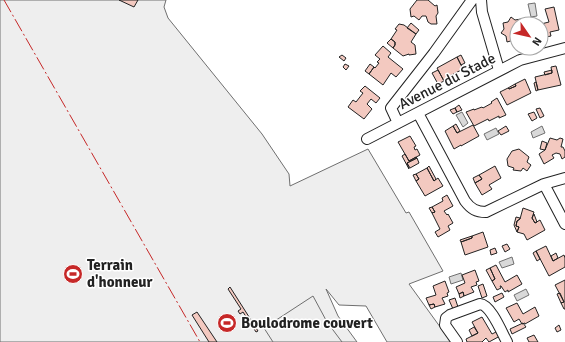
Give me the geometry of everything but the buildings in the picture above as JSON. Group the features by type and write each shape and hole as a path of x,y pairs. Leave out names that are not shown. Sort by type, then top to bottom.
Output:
{"street":[{"path":"398,123 391,108 434,53 472,0"},
{"path":"481,0 482,12 499,70"},
{"name":"Avenue du Stade","path":"367,139 499,70 534,55 565,48"},
{"path":"418,113 465,201 474,211 486,212 544,184 565,178"},
{"path":"544,184 565,224"},
{"path":"457,342 444,325 446,318 480,304 484,304 490,310 507,342"}],"shaded area":[{"path":"0,0 166,0 164,7 168,18 262,134 289,174 290,186 368,149 406,213 409,212 443,271 409,284 451,342 387,342 366,306 339,305 326,289 338,316 357,342 0,342"},
{"path":"535,3 537,16 531,16 528,4"},
{"path":"462,112 468,123 463,127 456,115"},
{"path":"542,126 545,133 533,138 531,132"},
{"path":"496,128 499,134 487,140 484,134"},
{"path":"512,257 514,264 502,268 499,262"},
{"path":"461,273 463,280 451,284 449,277"},
{"path":"526,289 529,295 517,301 514,295"},
{"path":"313,296 327,322 342,342 273,342 264,328"}],"power":[{"path":"4,0 200,342"}],"place":[{"name":"Terrain d'honneur","path":"73,274"},
{"name":"Boulodrome couvert","path":"227,323"}]}
